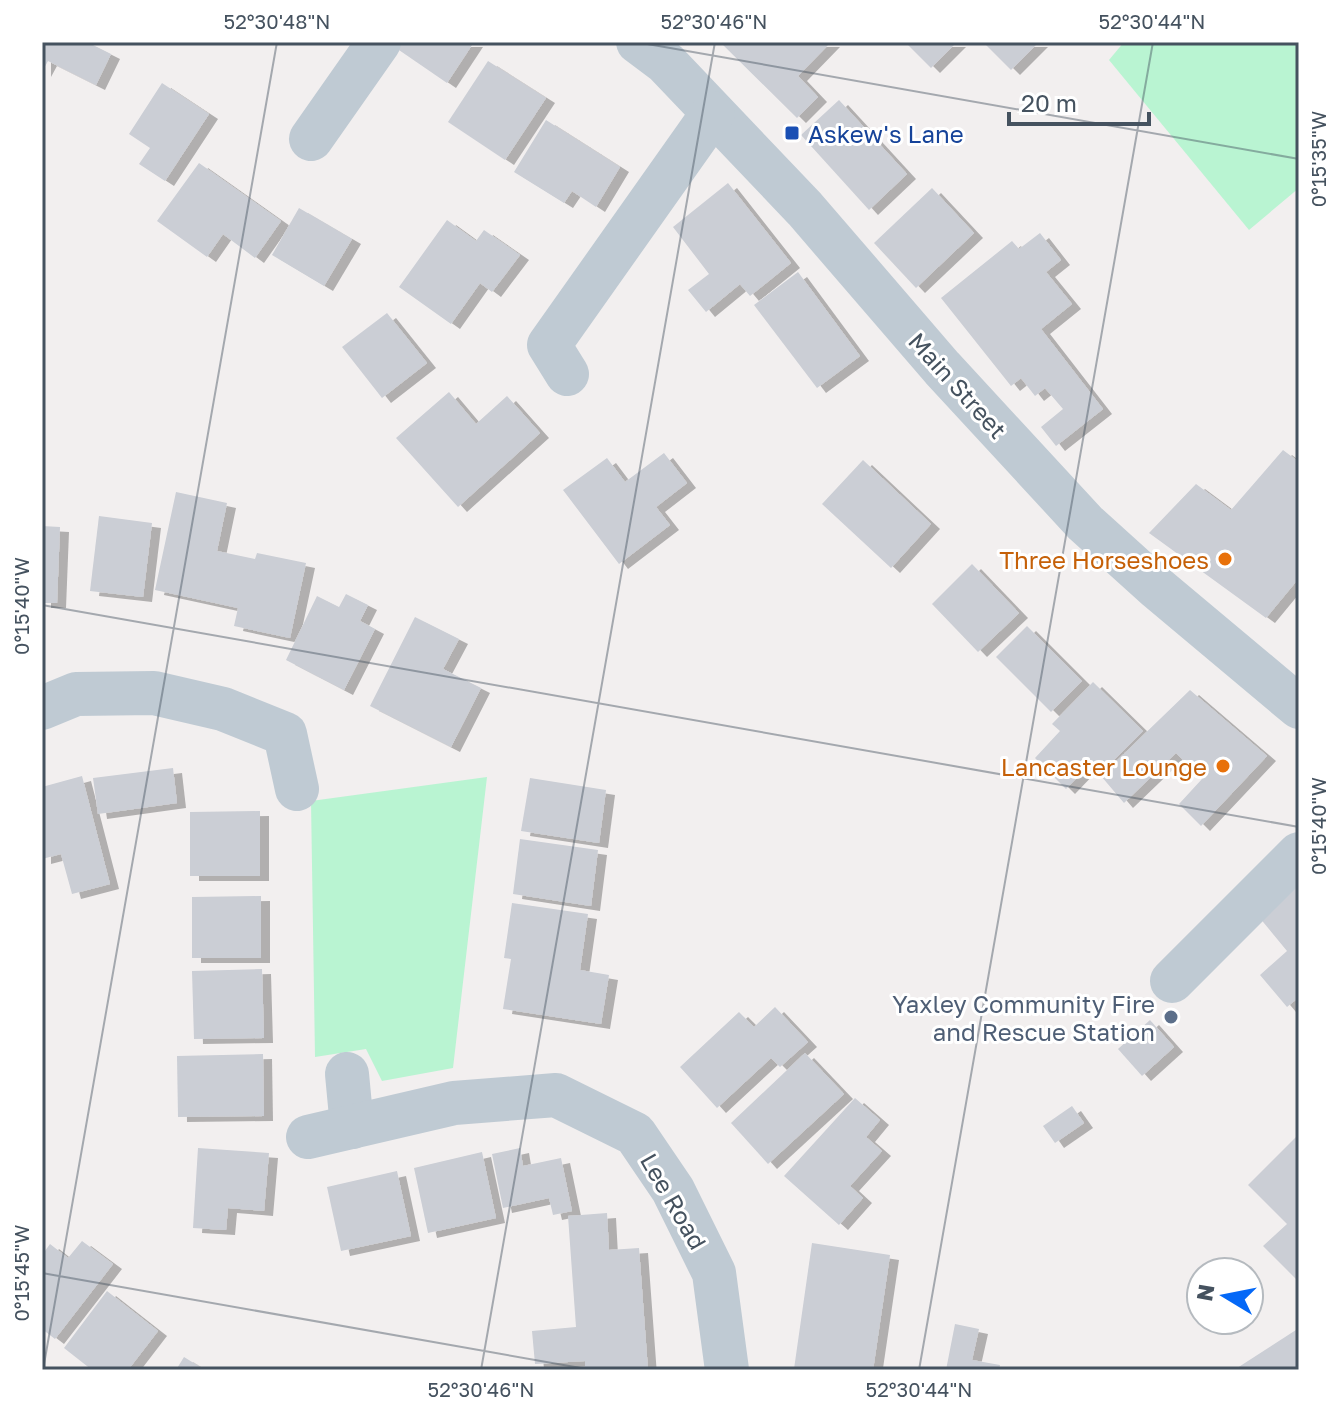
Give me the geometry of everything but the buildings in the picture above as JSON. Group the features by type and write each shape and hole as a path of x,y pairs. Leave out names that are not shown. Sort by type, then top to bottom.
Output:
{"street":[{"path":"311,139 379,42"},
{"name":"Main Street","path":"662,49 713,113 805,209 942,368 1085,523 1299,707"},
{"path":"567,374 549,345 713,113"},
{"path":"42,708 76,694 154,693 223,709 285,734 297,789"},
{"path":"1172,981 1299,854"},
{"path":"347,1074 352,1127"},
{"name":"Lee Road","path":"308,1137 454,1103 556,1095 635,1134 673,1190 714,1273 727,1370"}],"green space":[{"path":"1124,42 1299,42 1299,188 1249,230 1109,60"},
{"path":"487,777 453,1068 382,1081 366,1049 315,1057 311,801"}],"place":[{"name":"Askew's Lane","path":"792,133"},
{"name":"Three Horseshoes","path":"1225,559"},
{"name":"Lancaster Lounge","path":"1223,766"},
{"name":"Yaxley Community Fire and Rescue Station","path":"1171,1017"}]}
